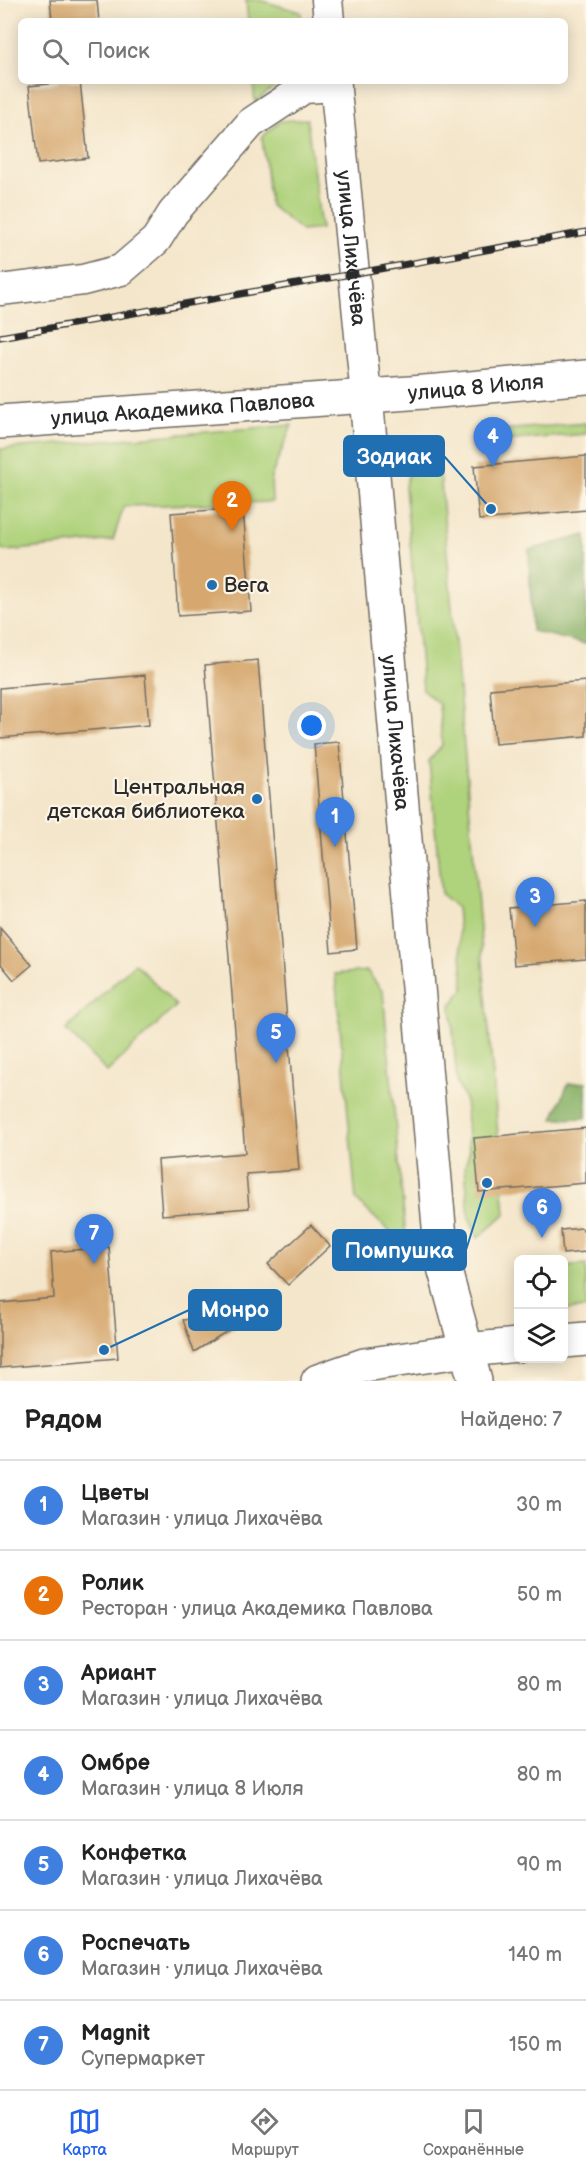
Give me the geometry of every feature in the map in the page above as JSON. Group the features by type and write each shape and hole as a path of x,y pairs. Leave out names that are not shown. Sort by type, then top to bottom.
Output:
{"main road":[{"name":"улица 8 Июля","path":"366,396 586,377"},
{"name":"улица Академика Павлова","path":"0,422 366,396"},
{"name":"улица Лихачёва","path":"366,396 442,1260 475,1381"},
{"path":"568,1341 586,1339"},
{"path":"318,1381 364,1365 514,1345"}],"street":[{"path":"327,0 329,18"},
{"path":"0,290 83,280 121,270 156,240 173,213 251,123 304,88 330,84"},
{"name":"улица Лихачёва","path":"336,84 366,396"}],"green space":[{"path":"246,0 259,0 301,12 301,18 248,18"},
{"path":"253,84 276,84 273,88 255,102"},
{"path":"307,119 321,229 302,231 270,205 262,137 280,121"},
{"path":"586,423 586,434 503,441 502,430"},
{"path":"292,425 271,477 272,502 124,506 113,540 7,551 0,548 0,449"},
{"path":"439,460 505,1214 478,1238 469,1217 465,1165 469,1153 465,1099 457,1084 451,1005 464,989 457,908 441,894 429,761 442,745 439,704 423,690 405,486 412,462"},
{"path":"586,535 586,644 532,631 529,550"},
{"path":"135,963 176,1006 107,1072 66,1030"},
{"path":"367,971 383,992 407,1248 356,1200 335,974"},
{"path":"586,1082 586,1118 553,1119 568,1084"},
{"path":"586,1265 586,1308 568,1310 568,1267"}],"building":[{"path":"50,0 97,0 99,18 52,18"},
{"path":"80,84 88,158 38,164 29,86"},
{"path":"586,456 586,510 479,520 474,466"},
{"name":"Вега","path":"243,508 251,611 178,616 171,513"},
{"path":"258,660 299,1170 246,1174 249,1208 162,1215 158,1160 245,1153 205,665"},
{"path":"145,675 149,725 0,738 0,688"},
{"path":"586,681 586,736 495,744 490,689"},
{"path":"339,742 357,949 331,952 314,744"},
{"path":"586,901 586,959 514,965 509,908"},
{"path":"0,928 32,965 14,980 0,963"},
{"path":"586,1128 586,1183 479,1192 474,1138"},
{"path":"311,1225 330,1246 288,1285 268,1264"},
{"path":"582,1228 586,1231 586,1252 563,1254 561,1230"},
{"path":"109,1247 118,1358 0,1368 0,1303 54,1298 51,1252"},
{"path":"259,1311 194,1352 183,1320"}],"railway":[{"path":"0,337 586,232"}],"place":[{"name":"Омбре","path":"493,467"},
{"name":"Зодиак","path":"491,509"},
{"name":"Ролик","path":"232,531"},
{"name":"Вега","path":"212,585"},
{"name":"Центральная детская библиотека","path":"257,799"},
{"name":"Цветы","path":"335,847"},
{"name":"Ариант","path":"535,927"},
{"name":"Конфетка","path":"276,1063"},
{"name":"Помпушка","path":"487,1183"},
{"name":"Роспечать","path":"542,1238"},
{"name":"Magnit","path":"94,1264"},
{"name":"Монро","path":"104,1350"}]}
